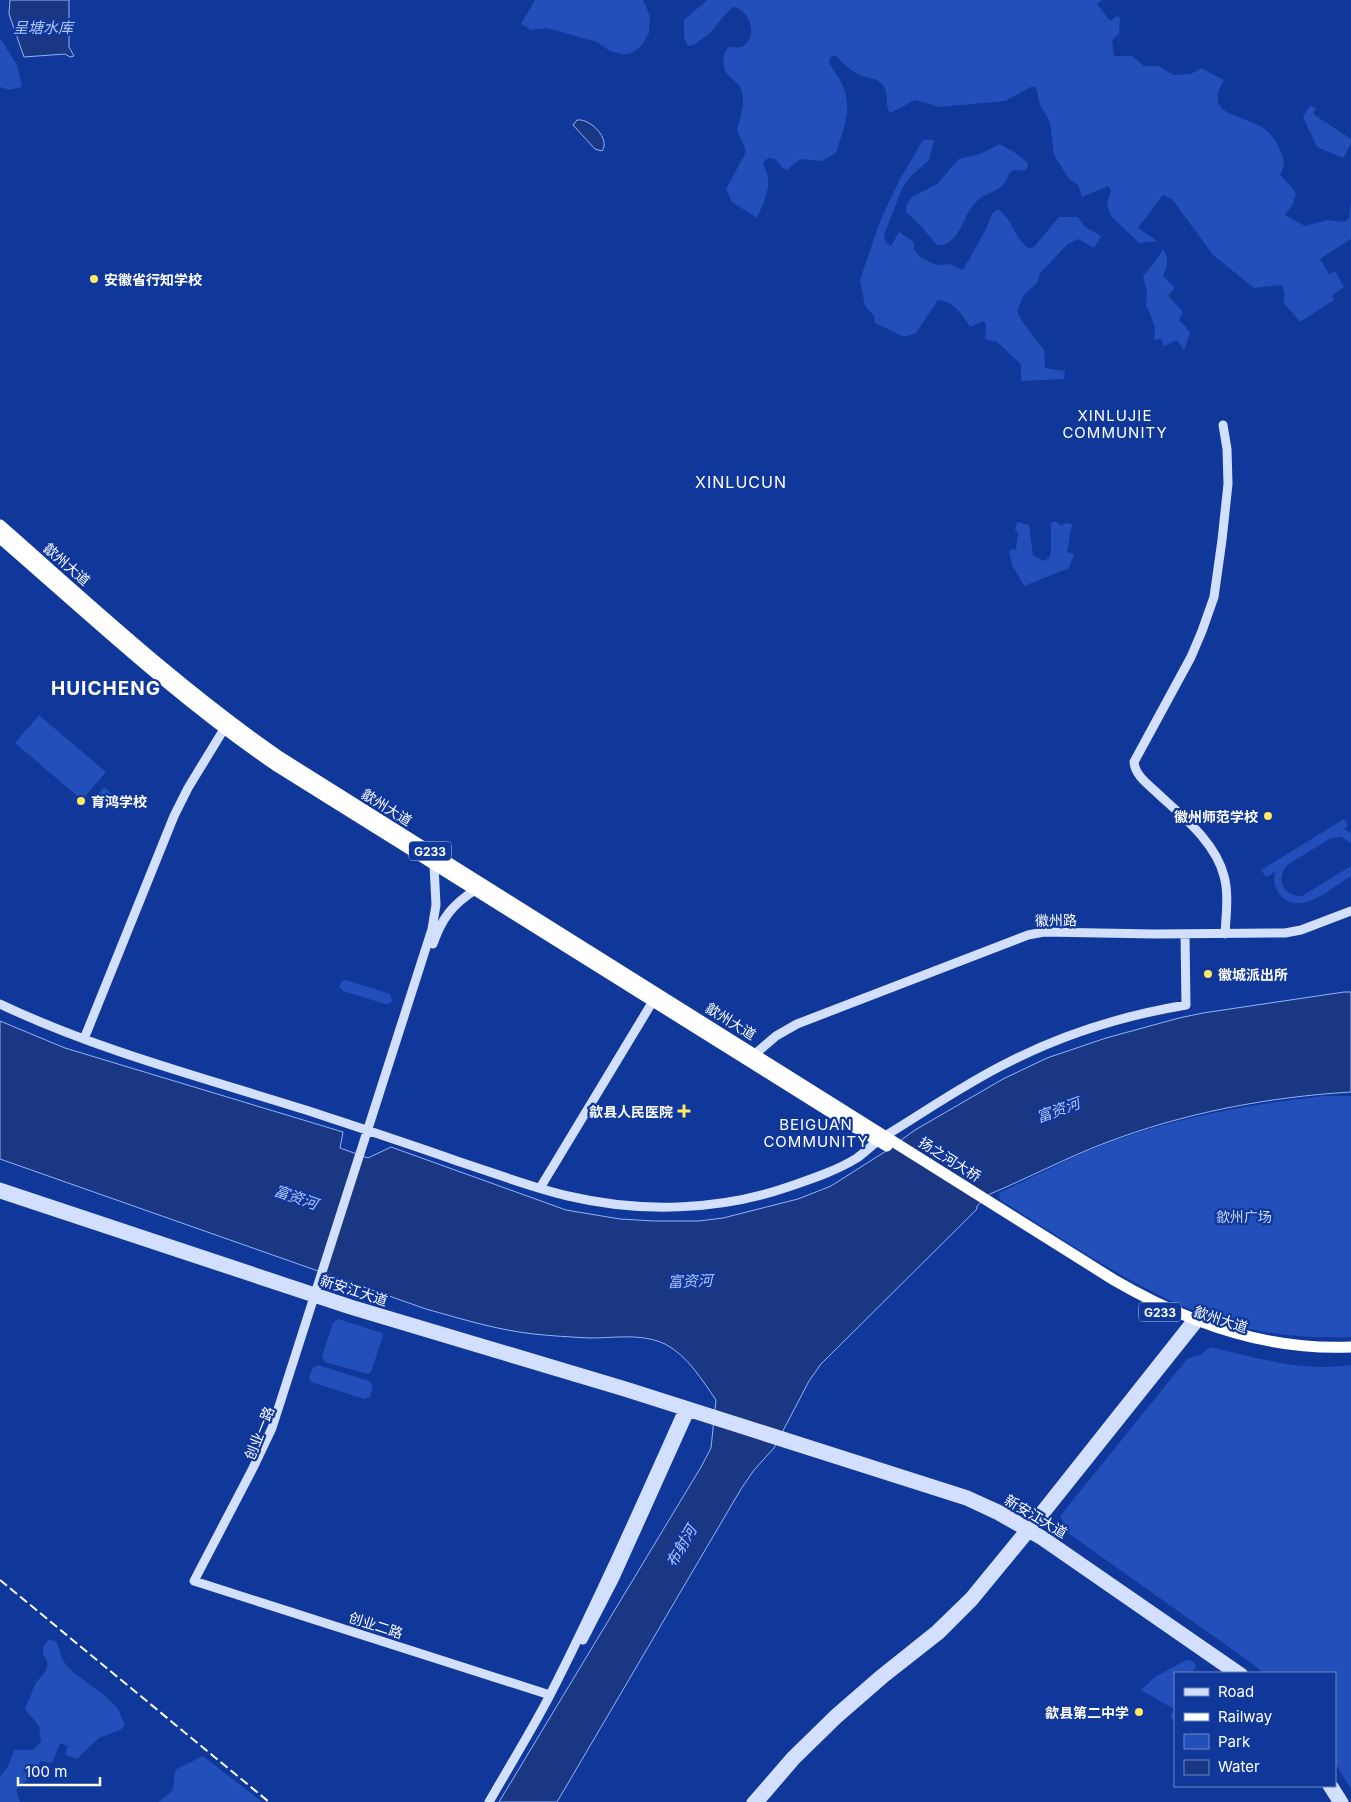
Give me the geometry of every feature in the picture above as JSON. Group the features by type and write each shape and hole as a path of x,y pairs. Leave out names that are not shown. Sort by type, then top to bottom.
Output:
{"highway":[{"name":"歙州大道","path":"0,525 174,678 254,740 755,1054 884,1140"},
{"name":"歙州大道","path":"0,538 159,677 224,729 275,765 653,1001 884,1140"},
{"name":"扬之河大桥","path":"884,1140 992,1208"},
{"name":"歙州大道","path":"992,1208 1127,1295 1235,1340 1304,1353 1351,1355"},
{"name":"歙州大道","path":"1194,1323 1274,1342 1320,1347 1351,1347"}],"street":[{"path":"1223,425 1228,449 1228,484 1214,597 1191,657 1134,762 1140,776 1209,846 1220,864 1226,888 1225,934"},
{"path":"84,1039 174,816 188,788 224,729"},
{"path":"370,1131 432,929 436,906 434,865"},
{"path":"370,1131 435,940 448,913 462,899 475,890"},
{"name":"徽州路","path":"755,1054 776,1036 797,1024 1020,936 1044,932 1225,934 1295,932 1351,911"},
{"path":"0,1004 84,1039 540,1188 585,1200 635,1206 683,1207 725,1202 768,1193 829,1172 857,1158 994,1070 1025,1054 1102,1026 1186,1005 1185,934"},
{"path":"540,1188 653,1001"},
{"name":"创业一路","path":"196,1582 272,1428 370,1131"},
{"name":"新安江大道","path":"0,1187 318,1292"},
{"name":"新安江大道","path":"0,1194 318,1292 787,1441 952,1489 985,1502 1029,1529 1242,1672"},
{"path":"760,1802 796,1760 838,1719 884,1679 929,1644 974,1601 1029,1529 1194,1323"},
{"path":"489,1802 511,1767 550,1695 560,1684 614,1578 687,1409"},
{"path":"751,1802 792,1756 834,1714 951,1615 1029,1529"},
{"name":"新安江大道","path":"1029,1529 1231,1672"},
{"name":"创业二路","path":"196,1582 550,1695"},
{"path":"1328,1787 1337,1802"},
{"path":"1335,1787 1344,1802"}],"green space":[{"path":"535,0 643,0 650,16 649,33 641,46 632,53 621,54 610,51 597,42 547,28 531,30 521,24"},
{"path":"707,0 1102,0 1097,4 1110,21 1117,16 1120,18 1119,34 1112,40 1114,56 1132,56 1144,66 1158,66 1174,75 1191,74 1201,68 1224,80 1218,100 1226,112 1260,126 1272,136 1284,160 1284,166 1280,175 1296,194 1293,204 1285,215 1305,226 1328,220 1344,222 1349,219 1351,201 1351,239 1320,259 1329,274 1335,271 1344,287 1332,296 1334,300 1300,322 1283,302 1285,295 1282,285 1254,288 1213,255 1172,199 1163,195 1138,228 1157,241 1139,243 1111,216 1107,204 1111,190 1108,186 1082,197 1078,185 1069,179 1054,155 1050,122 1040,105 1036,87 1031,87 1005,101 940,107 915,100 890,113 884,86 879,81 854,72 836,56 831,56 829,61 845,91 847,109 845,126 836,153 822,161 800,159 787,170 775,159 765,160 763,165 768,178 768,185 757,218 732,202 726,189 745,154 745,148 737,131 742,109 742,92 739,85 727,74 724,53 729,47 741,47 747,43 750,38 750,24 744,13 732,7 709,34 695,44 687,45 684,37 684,20"},
{"path":"0,38 17,65 22,87 9,90 0,87"},
{"path":"1310,106 1316,108 1313,114 1351,139 1351,144 1343,158 1317,147 1303,117"},
{"path":"923,140 934,140 929,160 910,177 902,189 884,235 886,243 891,246 899,232 914,242 914,250 920,257 936,265 949,264 963,270 986,229 992,214 998,209 1007,218 1020,240 1029,248 1034,247 1059,217 1078,217 1084,226 1101,236 1094,248 1078,239 1068,244 1040,273 1038,282 1024,295 1018,308 1018,314 1024,324 1044,350 1045,368 1065,371 1064,379 1021,381 1021,364 997,342 985,339 986,324 983,321 970,327 957,309 944,301 938,300 916,333 904,337 875,323 874,316 865,306 860,280 880,221 900,179"},
{"path":"1000,144 1027,162 1028,167 1024,171 1011,171 1002,186 976,202 951,241 937,245 906,212 906,206 912,197 937,184 959,159 980,154"},
{"path":"1163,249 1167,259 1167,266 1163,276 1175,288 1168,296 1183,312 1179,320 1190,333 1184,350 1177,340 1164,346 1161,339 1154,340 1155,327 1146,305 1147,292 1143,276"},
{"path":"1055,521 1061,526 1065,523 1072,524 1067,552 1074,554 1069,568 1024,586 1012,565 1009,550 1016,549 1018,532 1015,531 1017,522 1029,525 1033,555 1043,561 1049,558 1051,552 1051,523"},
{"path":"39,715 106,772 82,800 15,743"},
{"path":"104,787 121,801 113,810 96,796"},
{"path":"1344,819 1348,826 1344,829 1351,833 1351,843 1341,837 1331,838 1287,865 1283,870 1282,881 1283,886 1290,894 1302,896 1351,866 1351,876 1308,902 1290,902 1282,897 1275,885 1275,872 1266,877 1261,870"},
{"path":"346,980 390,994 392,1001 389,1004 385,1004 343,991 339,987 342,981"},
{"name":"歙州广场","path":"1324,1096 1351,1096 1351,1337 1282,1335 1225,1322 1191,1309 1157,1294 1093,1259 1000,1200 999,1193 1057,1165 1116,1140 1167,1124 1219,1112"},
{"path":"338,1319 382,1333 383,1336 371,1372 368,1374 325,1362 322,1356 333,1323"},
{"path":"1210,1347 1279,1363 1314,1367 1351,1365 1351,1789 1336,1765 1336,1672 1262,1672 1068,1533 1060,1516 1187,1359 1200,1355"},
{"path":"318,1365 369,1381 373,1386 370,1397 364,1399 311,1382 309,1377 313,1368"},
{"path":"49,1639 57,1642 62,1659 67,1666 105,1696 118,1709 125,1725 120,1730 99,1738 77,1759 65,1755 68,1746 60,1743 52,1763 40,1761 38,1770 16,1790 20,1802 0,1802 0,1777 8,1766 14,1750 33,1750 41,1742 39,1726 25,1709 35,1684 47,1667 43,1649"},
{"path":"1186,1660 1192,1661 1196,1667 1193,1671 1194,1672 1174,1672 1174,1709 1141,1690 1155,1677"},
{"path":"1174,1709 1174,1718 1173,1720 1170,1718"},
{"path":"203,1756 262,1802 159,1802 173,1790 175,1770"}],"water":[{"name":"呈塘水库","path":"10,0 69,0 69,47 74,56 70,57 65,54 24,57 9,14"},
{"path":"577,120 588,122 598,130 604,141 602,151 595,149 573,125"},
{"path":"1351,992 1351,1092 1257,1102 1165,1123 1090,1149 990,1194 821,1364 809,1381 774,1448 754,1470 741,1489 557,1802 499,1802 711,1448 716,1400 688,1362 665,1344 647,1338 590,1338 520,1332 480,1324 426,1309 0,1159 0,1021 65,1048 343,1132 340,1148 368,1158 391,1147 566,1210 620,1219 699,1221 723,1218 798,1199 831,1186 915,1130 1003,1079 1047,1058 1106,1038 1179,1018"}],"railway":[{"path":"0,1580 269,1802"}],"place":[{"name":"安徽省行知学校","path":"94,279"},
{"name":"育鸿学校","path":"81,801"},
{"name":"徽州师范学校","path":"1268,816"},
{"name":"徽城派出所","path":"1208,974"},
{"name":"歙县人民医院","path":"684,1111"},
{"name":"歙县第二中学","path":"1139,1712"}],"district":[{"name":"XINLUJIE COMMUNITY","path":"1115,424"},
{"name":"XINLUCUN","path":"741,482"},
{"name":"HUICHENG","path":"106,688"},
{"name":"BEIGUAN COMMUNITY","path":"816,1132"}],"water label":[{"name":"富资河","path":"1058,1110"},
{"name":"富资河","path":"296,1197"},
{"name":"富资河","path":"690,1281"},
{"name":"布射河","path":"681,1546"}]}
